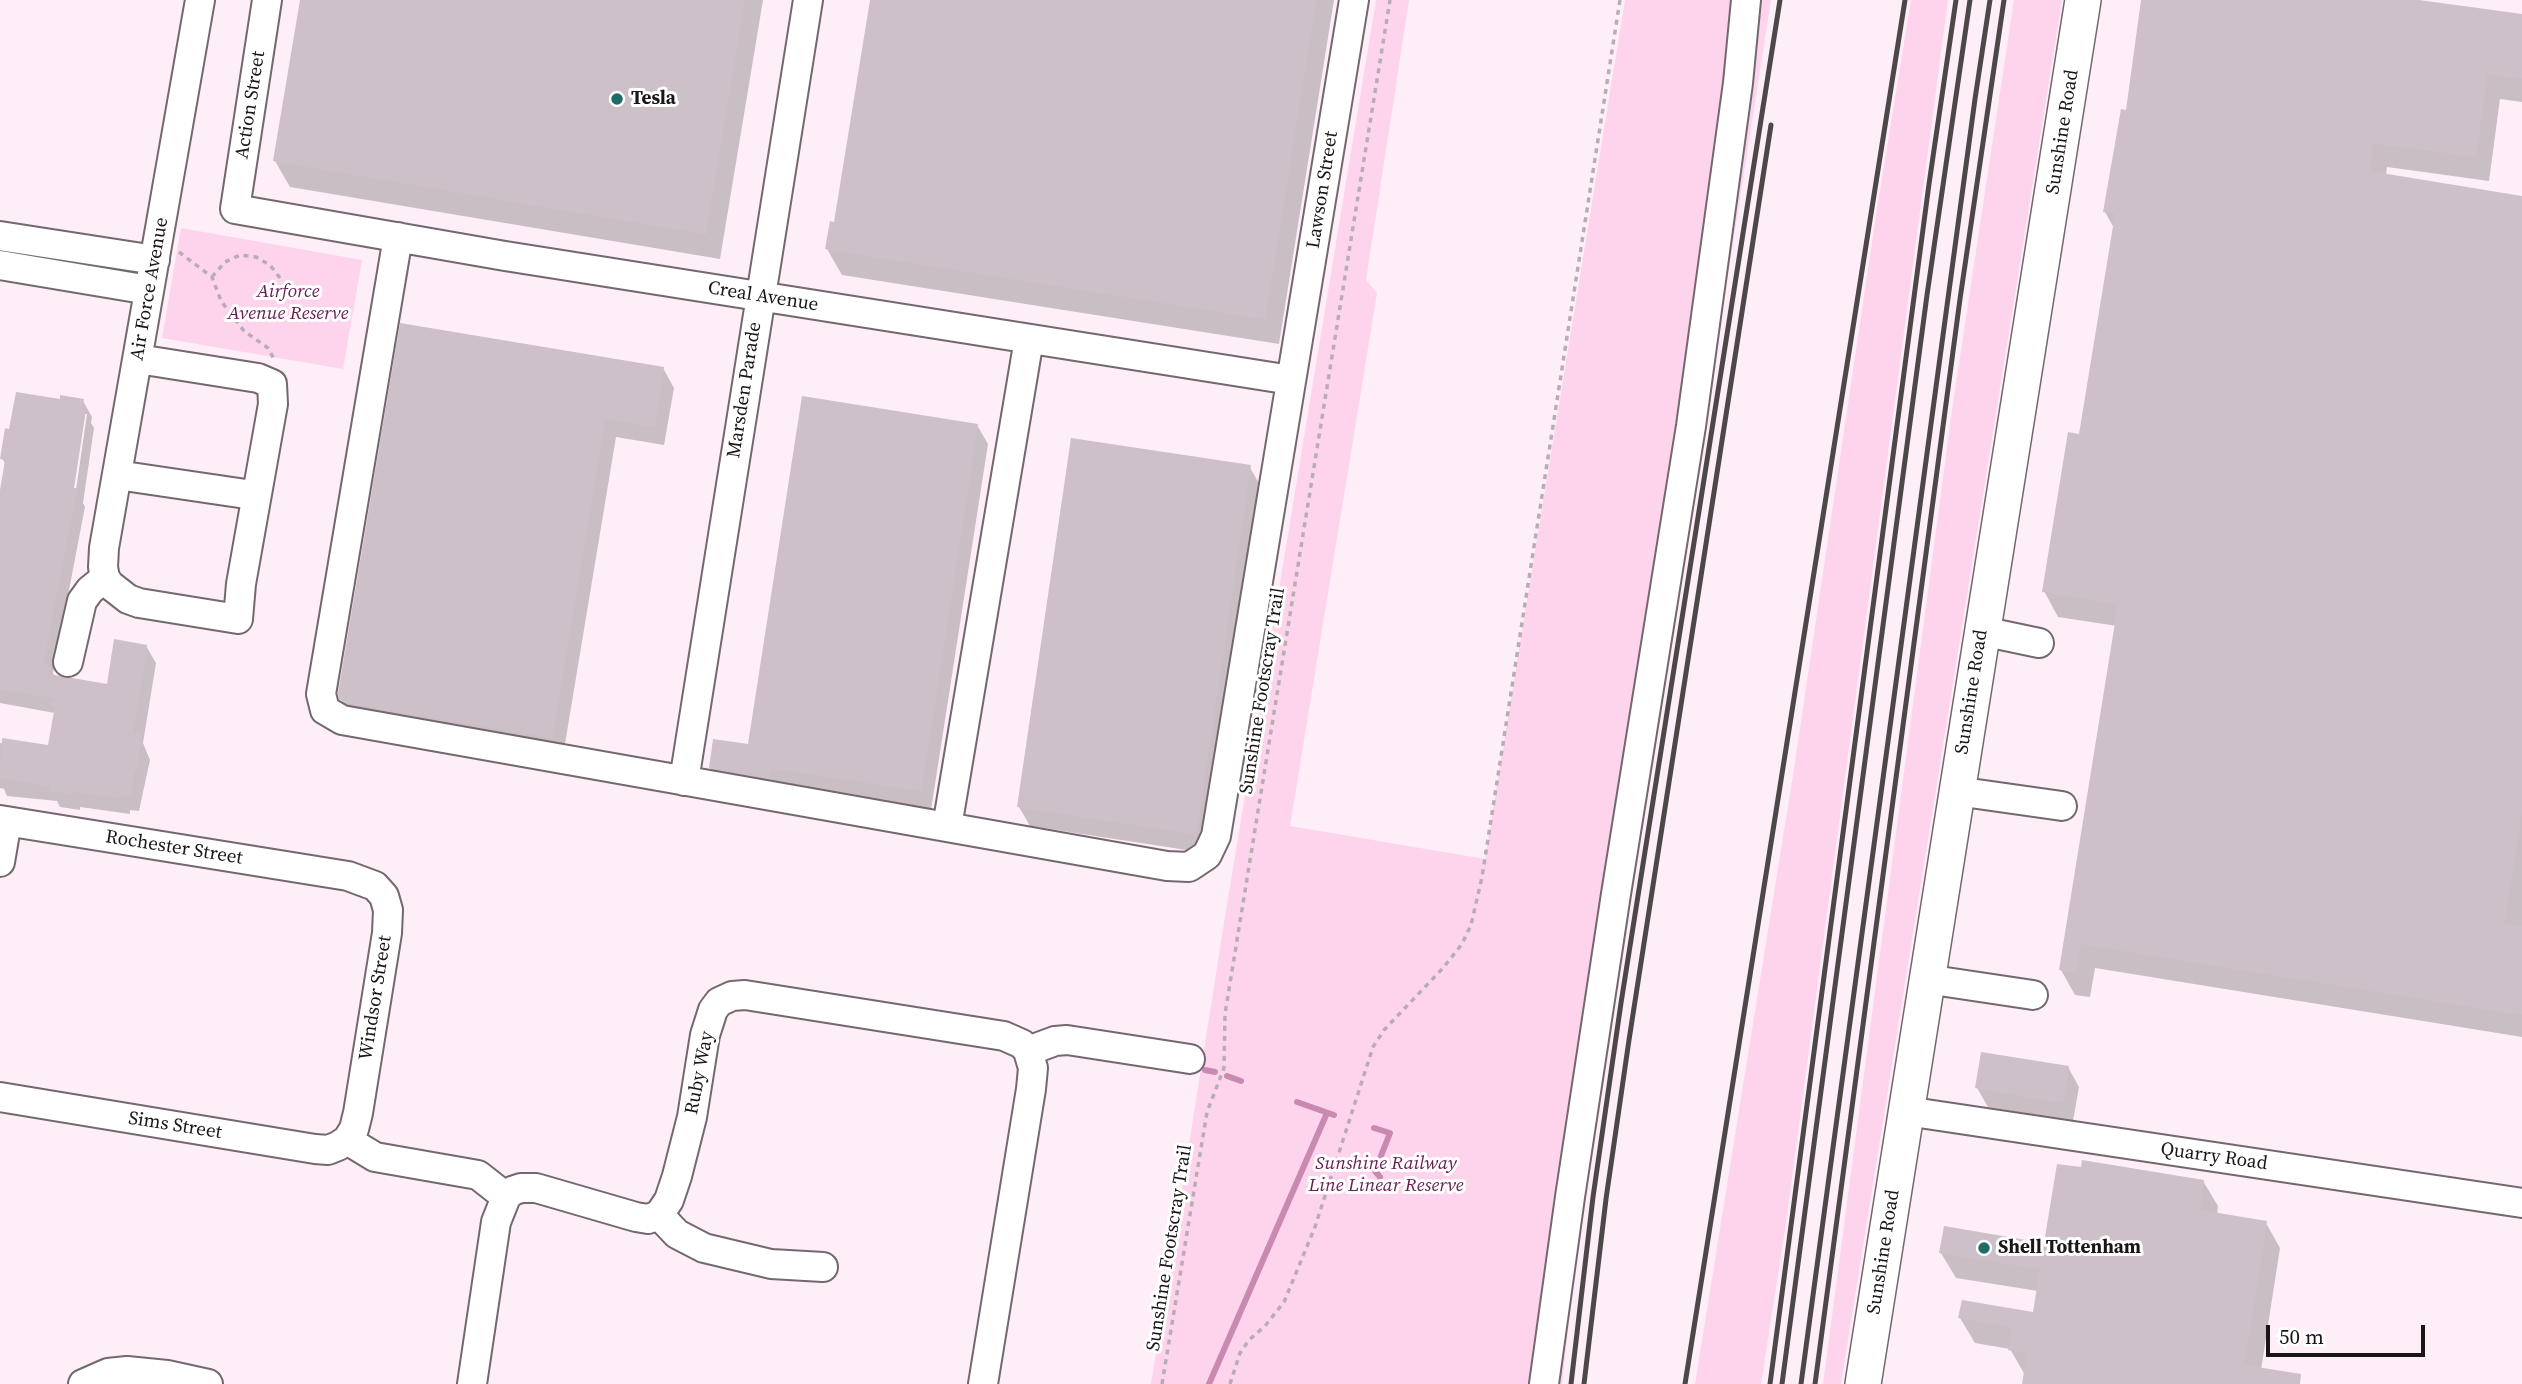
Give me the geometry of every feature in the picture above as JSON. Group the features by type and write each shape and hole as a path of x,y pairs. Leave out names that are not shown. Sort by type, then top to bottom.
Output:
{"main road":[{"name":"Sunshine Road","path":"1863,1384 2083,0"}],"street":[{"name":"Air Force Avenue","path":"105,578 104,548 149,290 162,255 200,0"},
{"name":"Action Street","path":"235,209 267,0"},
{"name":"Marsden Parade","path":"684,780 808,0"},
{"name":"Lawson Street","path":"397,237 321,694 325,710 342,720 1167,866 1189,867 1207,855 1216,836 1353,0"},
{"path":"1544,1384 1588,1073 1691,426 1738,83 1746,0"},
{"name":"Creal Avenue","path":"235,209 1291,380"},
{"path":"0,236 162,255"},
{"path":"0,265 149,290"},
{"path":"947,827 1029,339"},
{"path":"68,663 82,601 90,590 105,578 119,593 139,603 238,618 241,584 273,404 270,382 138,359"},
{"path":"117,475 246,494"},
{"path":"1982,631 2039,643"},
{"path":"1956,791 2062,806"},
{"path":"0,862 3,820"},
{"name":"Rochester Street","path":"3,820 348,876"},
{"name":"Windsor Street","path":"347,1140 354,1129 358,1113 387,933 388,910 384,896 375,886 348,876"},
{"path":"1926,979 2033,995"},
{"name":"Ruby Way","path":"659,1215 669,1200 677,1176 692,1117 705,1035 713,1010 719,1002 732,996 745,995 1004,1036 1022,1044 1028,1051"},
{"path":"983,1384 1031,1089 1033,1068 1028,1051 1055,1041 1067,1040 1190,1059"},
{"name":"Sims Street","path":"0,1097 315,1149 328,1150 347,1140"},
{"name":"Quarry Road","path":"1906,1111 2522,1203"},
{"path":"347,1140 375,1157 478,1175 506,1197"},
{"path":"472,1384 496,1222 506,1197 521,1188 536,1188 636,1217 648,1219 659,1215 677,1234 704,1248 771,1264 823,1267"},
{"path":"83,1384 108,1373 127,1371 167,1375 208,1384"}],"path":[{"name":"Sunshine Footscray Trail","path":"1162,1384 1207,1112 1224,1068 1225,1014 1390,0"},
{"path":"1230,1384 1240,1353 1284,1302 1315,1227 1373,1048 1384,1030 1443,968 1462,944 1471,925 1482,877 1620,0"},
{"path":"162,255 177,251 212,277 221,301 244,331 273,352 270,382"},
{"path":"212,277 225,262 240,255 256,257 270,265 283,282"}],"green space":[{"name":"Sunshine Railway Line Linear Reserve","path":"1376,0 1409,0 1366,280 1377,293 1290,826 1485,859 1625,0 1771,0 1616,992 1573,1285 1562,1384 1151,1384 1225,917"},
{"path":"1911,0 1948,0 1786,1223 1761,1384 1695,1384 1794,769 1876,215"},
{"path":"2014,0 2062,0 1841,1384 1823,1384 1952,410"},
{"name":"Airforce Avenue Reserve","path":"181,228 362,260 343,369 162,338"}],"building":[{"path":"300,0 745,0 706,234 273,161"},
{"path":"870,0 1316,0 1265,319 825,249 830,221 834,222"},
{"path":"2141,0 2419,0 2522,14 2522,79 2487,74 2476,157 2373,143 2369,171 2522,196 2522,810 2504,924 2522,927 2522,1015 2081,944 2076,973 2059,970 2118,604 2042,592 2068,432 2079,434 2115,214 2103,212 2121,109 2126,110"},
{"path":"400,323 664,367 654,427 605,419 552,738 346,703 339,699"},
{"path":"16,392 60,399 60,395 84,399 82,409 86,410 74,488 77,488 43,665 51,666 49,674 107,684 114,639 147,645 133,733 140,734 141,742 130,795 121,794 121,798 72,791 71,794 49,791 50,786 0,778 2,738 48,745 55,706 51,705 53,698 0,689 0,490 5,460 0,459 5,428 9,429"},
{"path":"802,396 978,424 921,791 771,768 769,779 709,768 713,739 748,744"},
{"path":"1071,438 1251,465 1196,834 1017,807"},
{"path":"1981,1052 2069,1066 2063,1103 1975,1088"},
{"path":"2082,1160 2204,1180 2200,1210 2267,1221 2244,1365 2301,1374 2300,1384 2022,1384 2027,1353 2008,1350 2012,1327 1958,1318 1962,1300 2033,1312 2040,1269 1939,1253 1944,1226 2044,1243 2057,1164 2081,1167"}],"waterway":[{"path":"1205,1070 1215,1072"},
{"path":"1227,1076 1241,1081"},
{"path":"1297,1102 1334,1115"},
{"path":"1209,1384 1327,1113"},
{"path":"1374,1128 1390,1133 1375,1171 1380,1177"}],"railway":[{"path":"1571,1384 1593,1197 1621,1003 1780,0"},
{"path":"1685,1384 1905,0"},
{"path":"1770,1384 1929,184 1956,0"},
{"path":"1782,1384 1927,295 1970,0"},
{"path":"1801,1384 1990,0"},
{"path":"1815,1384 1960,299 2004,0"},
{"path":"1584,1384 1606,1199 1629,1040 1771,125"}],"place":[{"name":"Tesla","path":"617,99"},
{"name":"Shell Tottenham","path":"1984,1248"}]}
